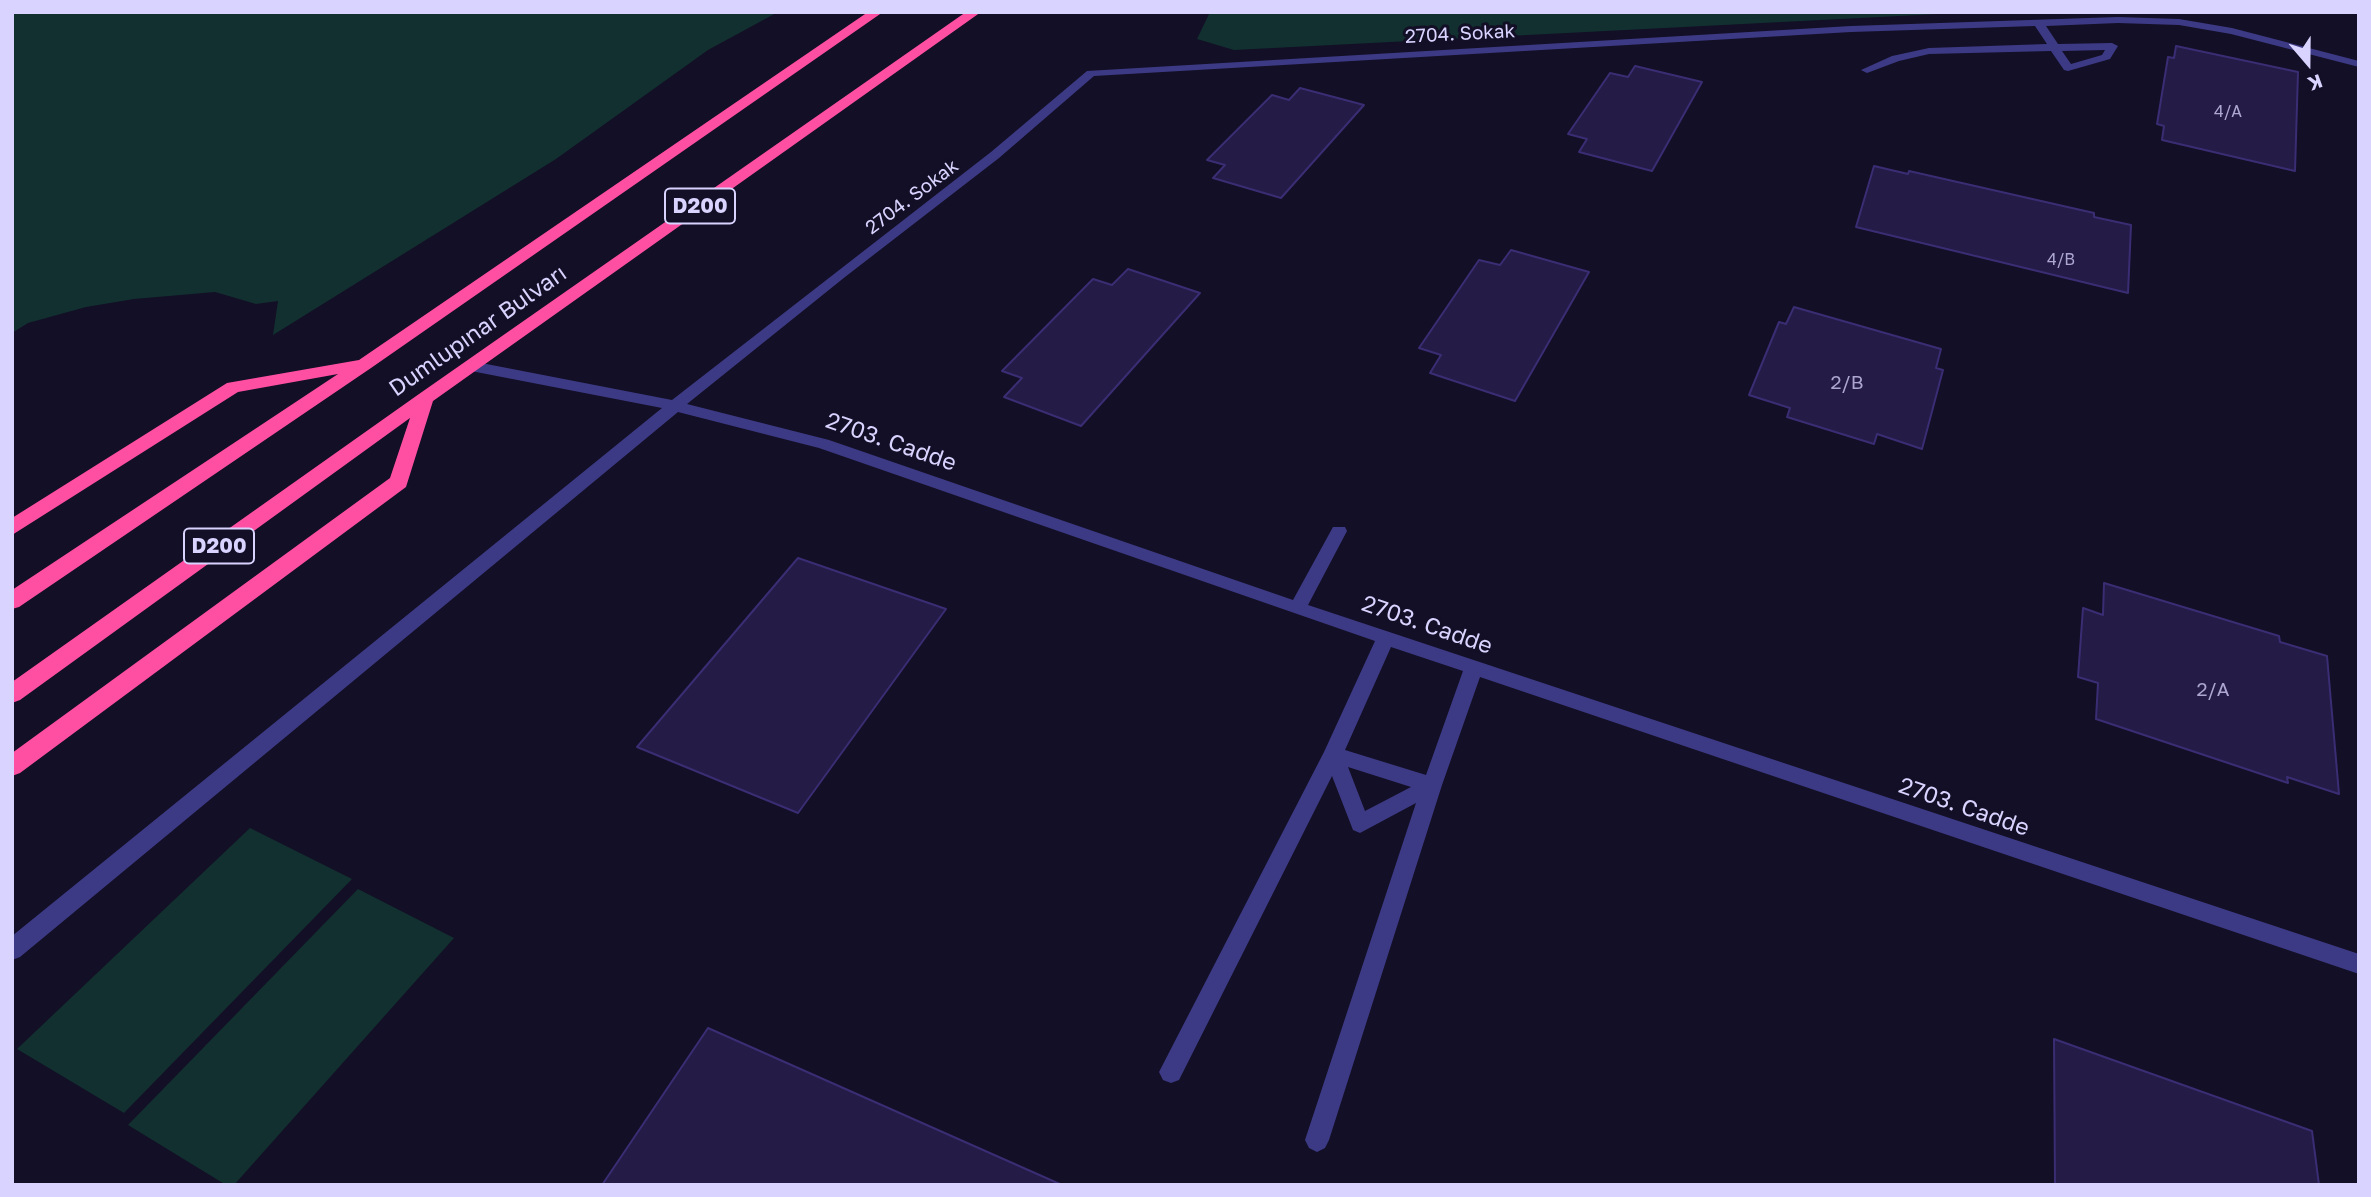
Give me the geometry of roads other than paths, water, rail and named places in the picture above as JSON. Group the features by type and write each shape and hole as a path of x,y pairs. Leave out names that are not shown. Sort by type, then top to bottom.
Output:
{"highway":[{"name":"Dumlupınar Bulvarı","path":"12,601 365,364 877,12"},
{"name":"Dumlupınar Bulvarı","path":"12,694 425,398 975,12"},
{"path":"12,528 233,387 365,364"},
{"path":"12,766 399,482 425,398"}],"street":[{"name":"2704. Sokak","path":"12,950 675,406 995,155 1091,73 1838,30 2038,22 2102,33 2179,22 2232,31 2359,64"},
{"path":"1867,70 1896,58 1928,51 2057,49 2102,33 2106,57 2068,68 2057,49 2038,22"},
{"name":"2703. Cadde","path":"471,366 675,406 823,443 1297,608 2359,964"},
{"path":"1297,608 1339,531"},
{"path":"1171,1072 1333,754 1386,637"},
{"path":"1317,1140 1432,785 1474,667"},
{"path":"1333,754 1360,824 1432,785"},
{"path":"1333,754 1432,785"}]}
